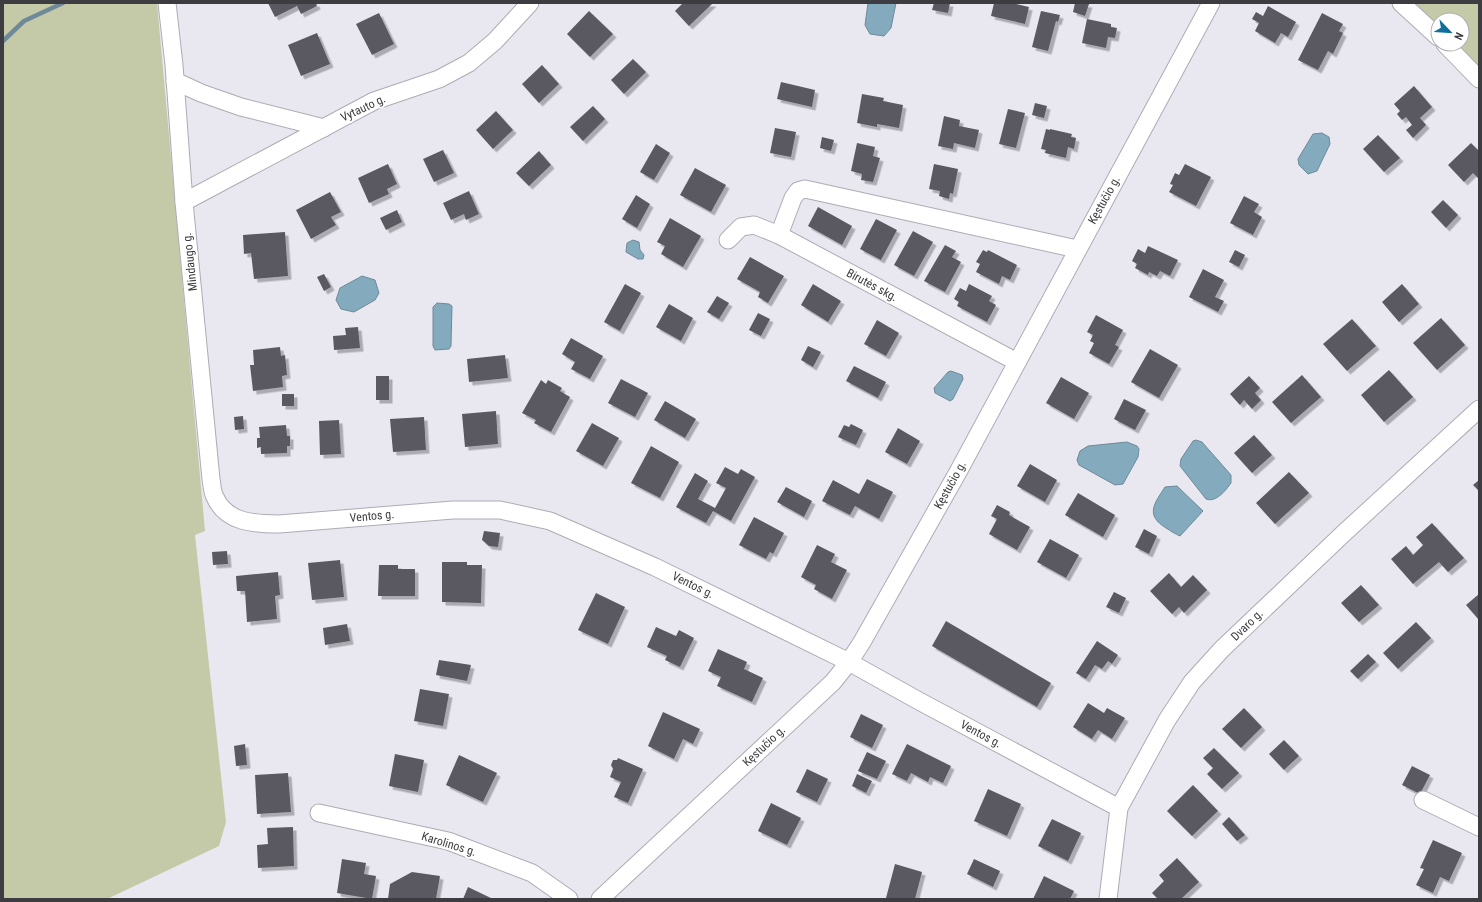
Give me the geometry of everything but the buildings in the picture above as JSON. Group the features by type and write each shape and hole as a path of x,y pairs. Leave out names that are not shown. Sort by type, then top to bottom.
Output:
{"street":[{"name":"Mindaugo g.","path":"167,3 175,81 184,202 211,479 214,496 229,516"},
{"name":"Vytauto g.","path":"184,202 374,101 439,79 469,63 495,41 530,3"},
{"name":"Kęstučio g.","path":"600,899 833,682 850,662 954,479 1211,3"},
{"path":"1401,3 1430,30"},
{"path":"1452,52 1479,79"},
{"path":"175,81 201,93 241,107 324,128"},
{"path":"779,235 793,198 798,191 805,189 1078,249"},
{"name":"Birutės skg.","path":"728,240 741,227 754,226 779,235 1016,362"},
{"name":"Dvaro g.","path":"1108,899 1119,808 1167,720 1192,682 1222,649 1344,533 1479,409"},
{"name":"Ventos g.","path":"229,516 256,524 279,524 452,510 500,510 550,521 655,567 850,662 919,701 1119,808"},
{"path":"1423,800 1479,827"},
{"name":"Karolinos g.","path":"319,813 448,841 532,873 569,899"}],"green space":[{"path":"3,3 157,3 205,531 195,535 226,822 219,846 107,899 3,899"},
{"path":"1409,3 1479,3 1479,74 1458,52 1470,52 1470,12 1430,12 1430,23"}],"water":[{"path":"868,3 896,3 891,28 884,36 870,34 865,25"},
{"path":"1322,133 1329,137 1330,144 1317,171 1308,174 1299,165 1298,159 1313,134"},
{"path":"633,240 639,242 640,250 644,255 643,259 638,259 626,252 627,243"},
{"path":"362,276 375,280 379,293 375,300 354,312 341,309 336,300 340,288"},
{"path":"437,303 449,304 452,306 451,346 449,349 435,350 433,346 433,307"},
{"path":"951,371 962,375 963,379 953,399 950,401 935,393 934,388 948,372"},
{"path":"1196,440 1202,442 1231,475 1231,483 1217,498 1210,500 1206,499 1180,466 1181,459 1193,441"},
{"path":"1127,442 1137,446 1139,449 1138,457 1123,484 1115,485 1079,465 1077,460 1080,451 1088,446"},
{"path":"1177,486 1203,511 1180,536 1159,523 1154,514 1155,504 1165,487"}],"waterway":[{"path":"3,41 24,21 63,3"}]}
